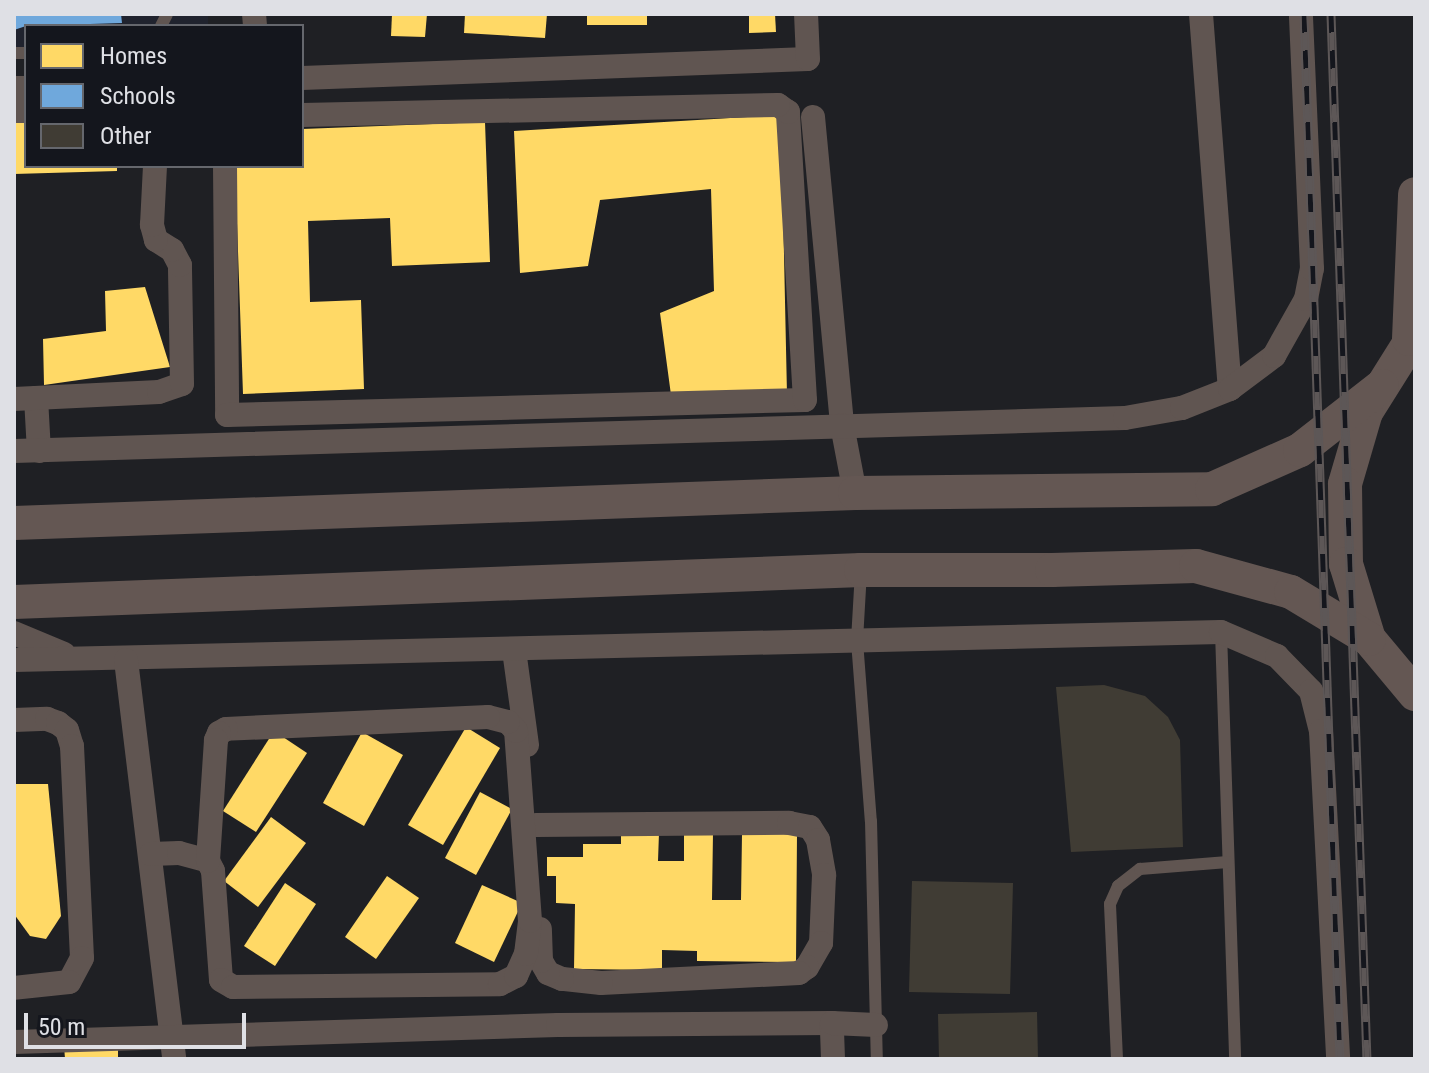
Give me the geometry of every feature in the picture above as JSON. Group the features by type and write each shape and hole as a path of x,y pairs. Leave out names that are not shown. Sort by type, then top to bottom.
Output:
{"street":[{"path":"304,78 808,59 806,14"},
{"path":"1201,14 1230,389"},
{"path":"14,451 1125,418 1182,408 1230,389 1274,356 1306,299 1312,269 1301,14"},
{"path":"225,168 227,415 805,400 788,112 778,105 304,115"},
{"path":"813,117 842,425 855,493"},
{"path":"39,451 25,399 159,392 182,384 180,265 172,250 156,240 152,225 155,168"},
{"path":"1414,699 1369,639 1346,564 1345,484 1366,412 1412,337 1415,194"},
{"path":"14,523 855,493 1212,489 1300,450 1382,386"},
{"path":"541,407 543,434"},
{"path":"488,436 489,409"},
{"path":"14,602 861,570 1196,566 1291,592 1369,639"},
{"path":"14,660 70,657 126,660 1221,632 1277,656 1311,691 1321,731 1338,1059"},
{"path":"14,633 70,657"},
{"path":"514,650 536,825 541,961 548,973 562,979 601,983 799,973 807,967 821,943 824,875 818,840 810,827 789,823 536,825"},
{"path":"126,660 174,1048"},
{"path":"151,854 179,853 208,861 213,871 221,980 233,987 500,984 516,976 526,954 530,921 516,731 508,722 488,717 226,729 219,733 216,740 208,861"},
{"path":"14,720 47,719 58,723 67,730 72,746 82,958 69,982 14,988"},
{"path":"832,1023 833,1059"},
{"path":"14,1042 174,1048 558,1025 876,1025"}],"lane":[{"path":"861,570 857,641 871,821 877,1059"},
{"path":"1221,632 1235,1059"},
{"path":"1117,1059 1110,904 1118,886 1140,869 1228,862"}],"shaded area":[{"path":"14,14 208,14 208,24 24,24 24,55 14,56"}],"building: Homes":[{"path":"392,14 427,14 425,37 391,36"},
{"path":"465,14 547,14 545,38 464,33"},
{"path":"587,14 647,14 647,25 587,25"},
{"path":"749,14 775,14 776,32 749,33"},
{"path":"781,115 787,394 671,395 660,313 714,291 711,189 600,200 588,266 520,273 514,131"},
{"path":"24,118 24,168 117,168 117,171 14,174 14,119"},
{"path":"485,122 490,262 392,266 390,218 308,221 310,302 361,300 364,389 243,394 235,168 304,168 304,129"},
{"path":"145,287 170,367 44,385 43,339 106,331 105,291"},
{"path":"466,727 500,748 443,845 408,825"},
{"path":"274,731 307,753 256,832 223,811"},
{"path":"362,732 403,755 364,826 323,803"},
{"path":"14,784 48,784 61,916 46,939 30,936 14,914"},
{"path":"480,792 512,809 476,875 445,858"},
{"path":"271,817 306,843 258,907 224,881"},
{"path":"621,833 659,833 658,861 684,861 684,833 713,833 712,900 741,900 742,834 797,834 796,962 697,961 697,951 662,950 662,970 574,969 575,904 556,903 556,876 547,876 547,857 583,857 583,844 621,844"},
{"path":"387,876 419,898 376,959 345,937"},
{"path":"285,883 316,904 275,966 244,946"},
{"path":"482,885 522,903 494,962 455,943"},
{"path":"118,1042 118,1059 65,1059 64,1045"}],"building: Schools":[{"path":"14,14 121,14 122,23 24,24 14,30"}],"building: Other":[{"path":"1104,685 1145,696 1168,717 1180,740 1183,847 1071,852 1056,687"},
{"path":"912,881 1013,883 1010,994 909,992"},
{"path":"1037,1012 1038,1059 939,1059 938,1014"}],"railway":[{"path":"1304,14 1340,1059"},
{"path":"1331,14 1367,1059"}]}
